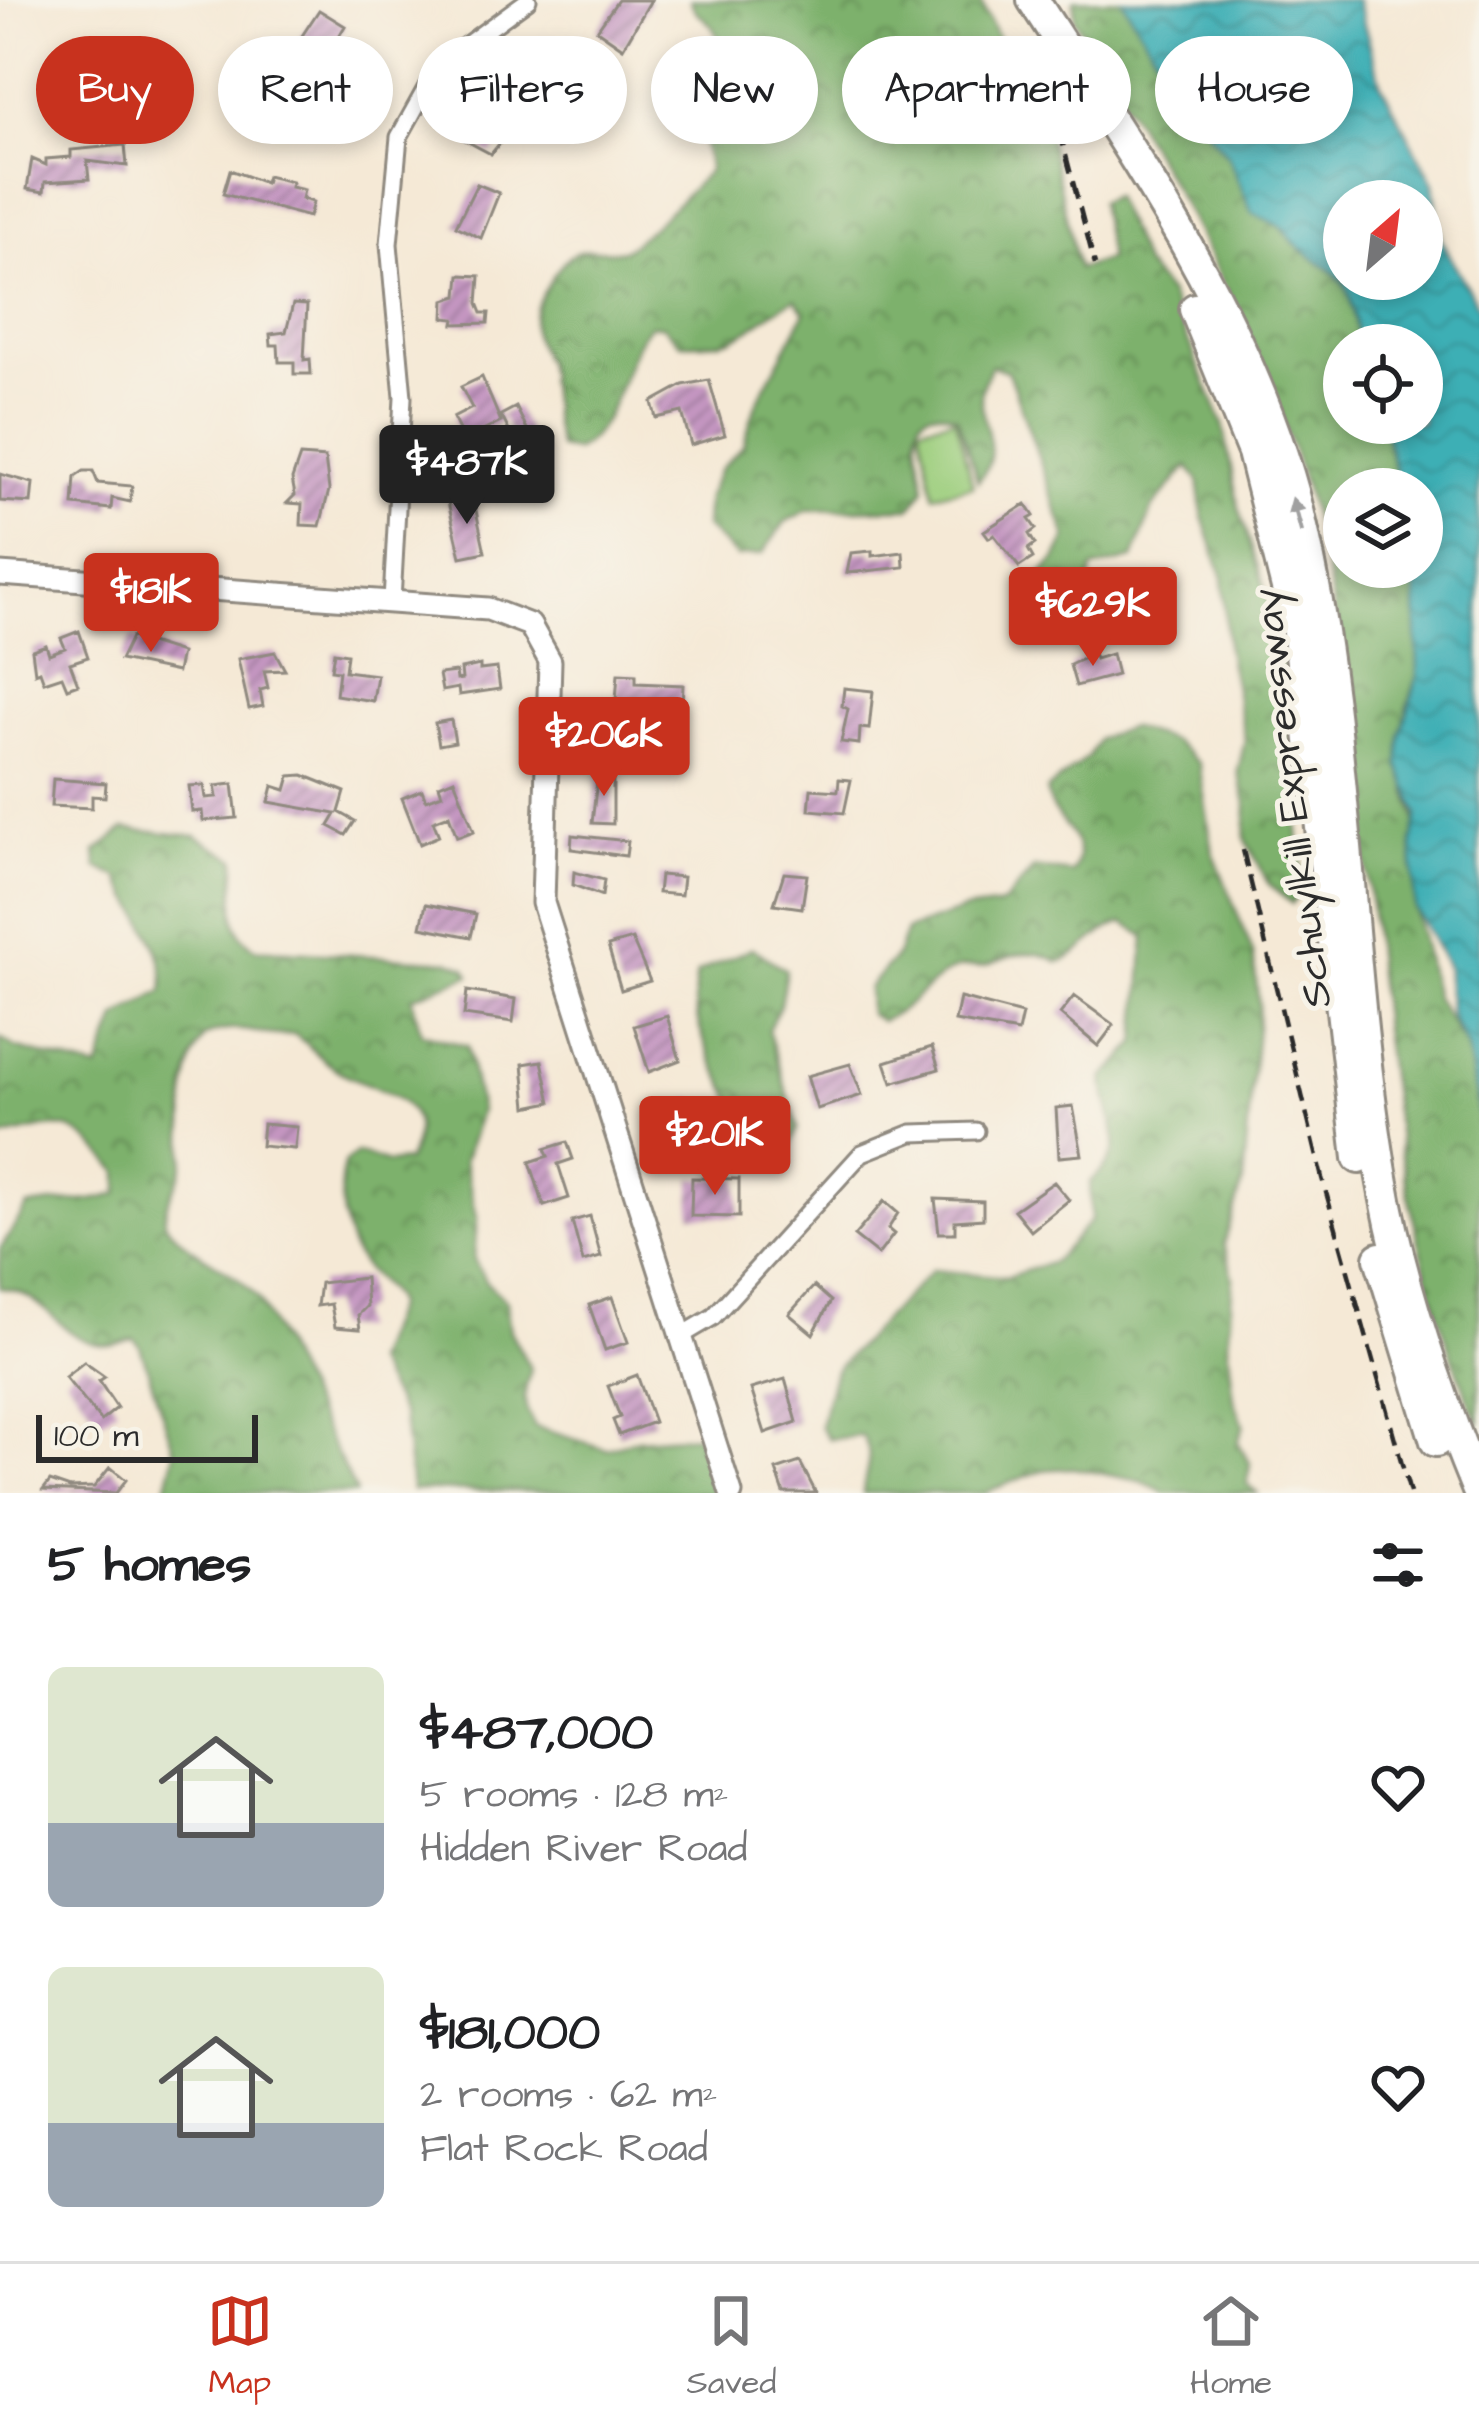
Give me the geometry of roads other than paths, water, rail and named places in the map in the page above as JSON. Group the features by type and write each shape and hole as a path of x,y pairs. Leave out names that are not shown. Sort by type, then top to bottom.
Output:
{"highway":[{"name":"Schuylkill Expressway","path":"1010,0 1179,275 1224,375 1261,478 1300,636 1343,1046 1365,1190 1406,1352 1457,1493"},
{"name":"Schuylkill Expressway","path":"1033,0 1170,214 1246,367 1298,511 1329,669 1381,1175 1452,1427 1479,1493"}],"street":[{"path":"392,601 403,397 389,244 399,137 439,65 528,0"},
{"path":"0,574 392,601 511,614 536,631 546,650 551,683 543,903 731,1493"},
{"path":"681,1336 712,1317 862,1153 912,1132 976,1131"}],"water":[{"path":"1122,0 1357,0 1382,86 1432,180 1323,180 1323,265 1297,246 1284,228 1252,213 1228,156 1218,144 1353,144 1353,36 1155,36 1155,54"},
{"path":"1443,244 1479,308 1479,1117 1467,1048 1450,1015 1446,965 1415,908 1412,842 1418,814 1399,765 1401,735 1418,675 1416,588 1443,588 1443,468 1394,468 1388,444 1443,444 1443,324 1355,324 1350,300 1443,300"}],"railway":[{"path":"1063,144 1095,265"},
{"path":"1243,850 1322,1178 1410,1493"}]}
